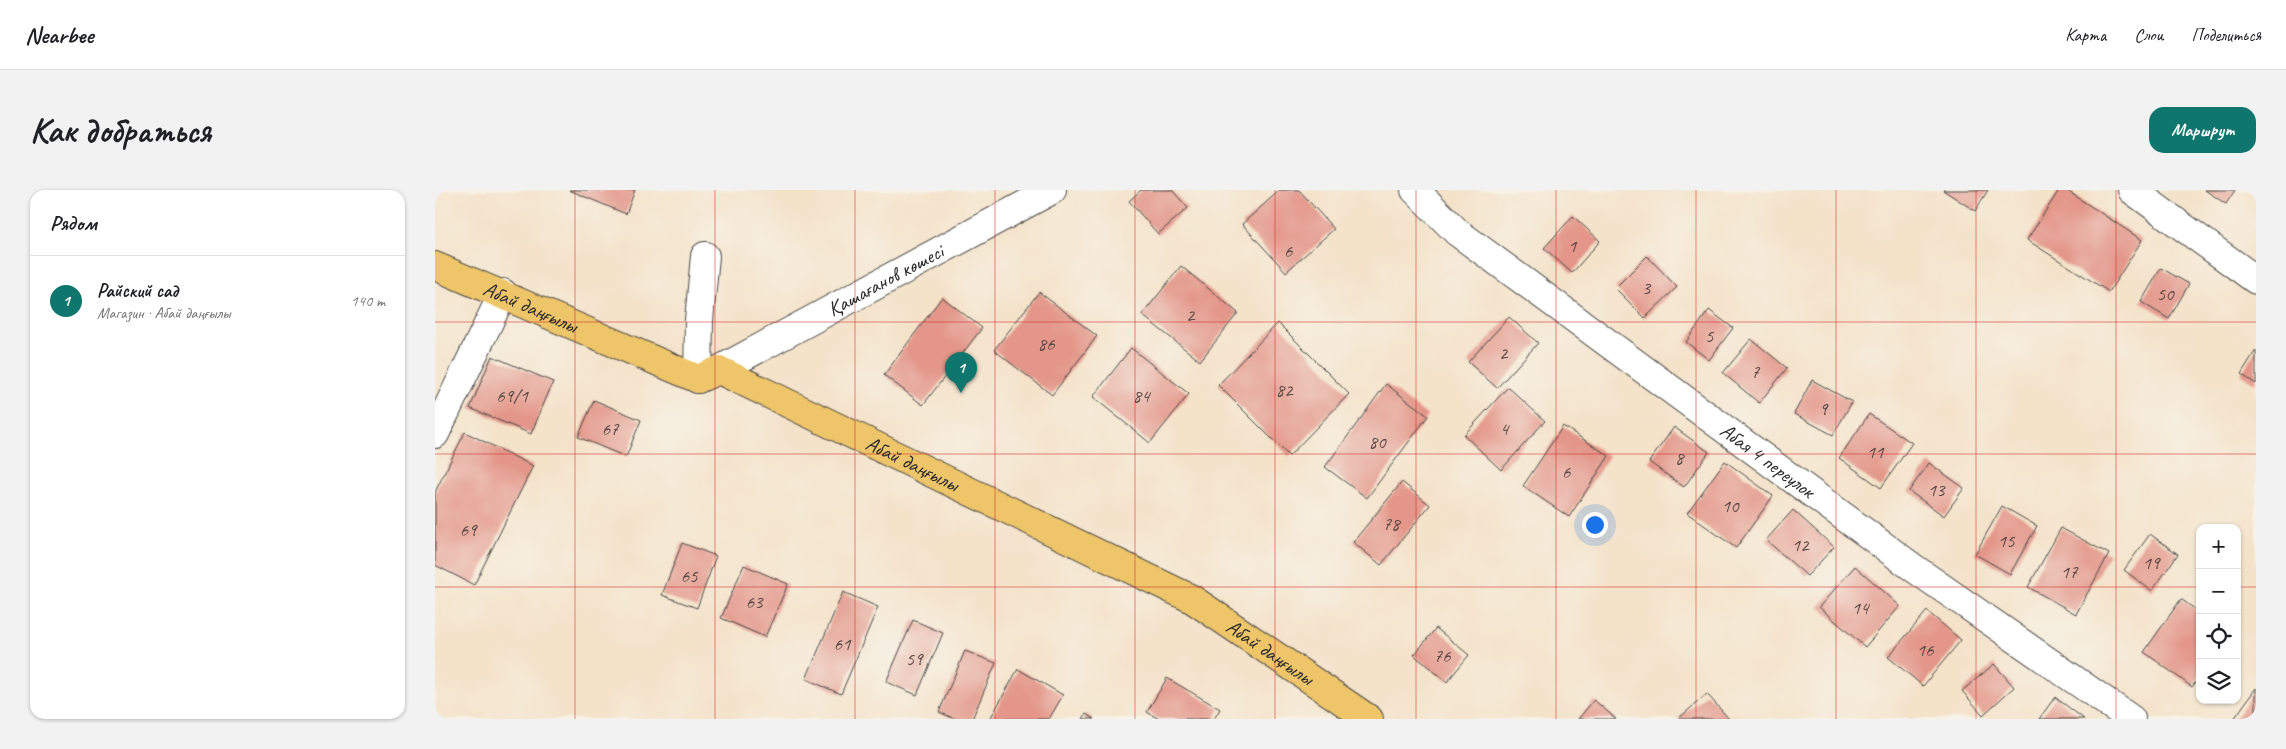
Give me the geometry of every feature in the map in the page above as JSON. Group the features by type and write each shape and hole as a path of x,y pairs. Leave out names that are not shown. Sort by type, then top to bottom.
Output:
{"main road":[{"name":"Абай даңғылы","path":"435,266 708,374 1193,599 1369,719"}],"street":[{"name":"Қашағанов көшесі","path":"708,374 1052,190"},
{"name":"Абая 4 переулок","path":"1415,190 1457,232 1915,569 2131,719"},
{"path":"2132,190 2256,280"},
{"path":"705,256 699,320 708,374"},
{"path":"435,434 503,293"}],"building":[{"path":"569,190 635,190 626,214"},
{"path":"1141,190 1172,190 1188,208 1158,234 1129,201"},
{"path":"1280,190 1299,190 1334,229 1286,272 1242,224"},
{"path":"1943,190 1988,190 1975,211"},
{"path":"2059,190 2066,190 2142,240 2109,292 2027,240"},
{"path":"2205,190 2235,190 2226,204"},
{"path":"1573,216 1600,241 1572,273 1544,248"},
{"path":"1647,256 1677,287 1645,318 1615,288"},
{"path":"1181,266 1238,313 1200,361 1142,315"},
{"path":"2161,268 2189,284 2169,319 2141,302"},
{"path":"1039,292 1097,336 1052,395 994,350"},
{"path":"942,297 982,328 923,405 884,375"},
{"path":"1709,310 1733,328 1709,360 1686,342"},
{"path":"1509,317 1538,343 1497,388 1468,362"},
{"path":"1278,323 1349,394 1289,456 1218,385"},
{"path":"1751,339 1787,368 1759,403 1723,373"},
{"path":"1131,348 1189,394 1150,443 1093,397"},
{"path":"2256,350 2256,384 2241,374"},
{"path":"492,356 553,382 531,434 470,408"},
{"path":"1812,380 1852,402 1833,435 1794,414"},
{"path":"1386,384 1428,416 1367,498 1325,467"},
{"path":"1508,387 1545,421 1501,470 1464,435"},
{"path":"594,400 641,420 626,457 578,437"},
{"path":"1869,414 1912,443 1881,488 1839,458"},
{"path":"1563,426 1609,456 1569,517 1523,486"},
{"path":"1674,427 1709,452 1684,487 1649,462"},
{"path":"465,432 533,466 474,585 435,565 435,492"},
{"path":"1725,461 1773,496 1736,548 1687,513"},
{"path":"1929,463 1964,488 1944,516 1909,491"},
{"path":"1402,482 1430,505 1381,565 1353,542"},
{"path":"2002,506 2037,526 2010,574 1975,554"},
{"path":"1793,510 1834,547 1807,576 1766,540"},
{"path":"2061,528 2109,554 2076,614 2028,587"},
{"path":"2150,534 2178,554 2152,591 2124,570"},
{"path":"682,543 716,556 697,608 662,595"},
{"path":"744,565 788,584 765,637 721,618"},
{"path":"1855,566 1900,606 1865,647 1819,607"},
{"path":"843,592 878,607 841,694 806,679"},
{"path":"2181,599 2196,610 2196,682 2192,687 2144,652"},
{"path":"1927,611 1961,640 1923,686 1888,657"},
{"path":"913,620 943,633 917,695 886,682"},
{"path":"1436,628 1469,655 1447,682 1414,655"},
{"path":"965,651 996,663 972,719 955,719 939,712"},
{"path":"1994,664 2014,687 1983,715 1962,691"},
{"path":"1018,669 1063,695 1049,719 990,719"},
{"path":"1167,678 1220,709 1214,719 1159,719 1147,712"},
{"path":"2256,688 2256,719 2234,719"},
{"path":"1707,694 1729,719 1678,719"},
{"path":"2055,697 2084,719 2039,719"},
{"path":"1594,700 1616,719 1578,719"},
{"path":"1086,714 1094,719 1083,719"}],"place":[{"name":"Райский сад","path":"961,393"}]}
